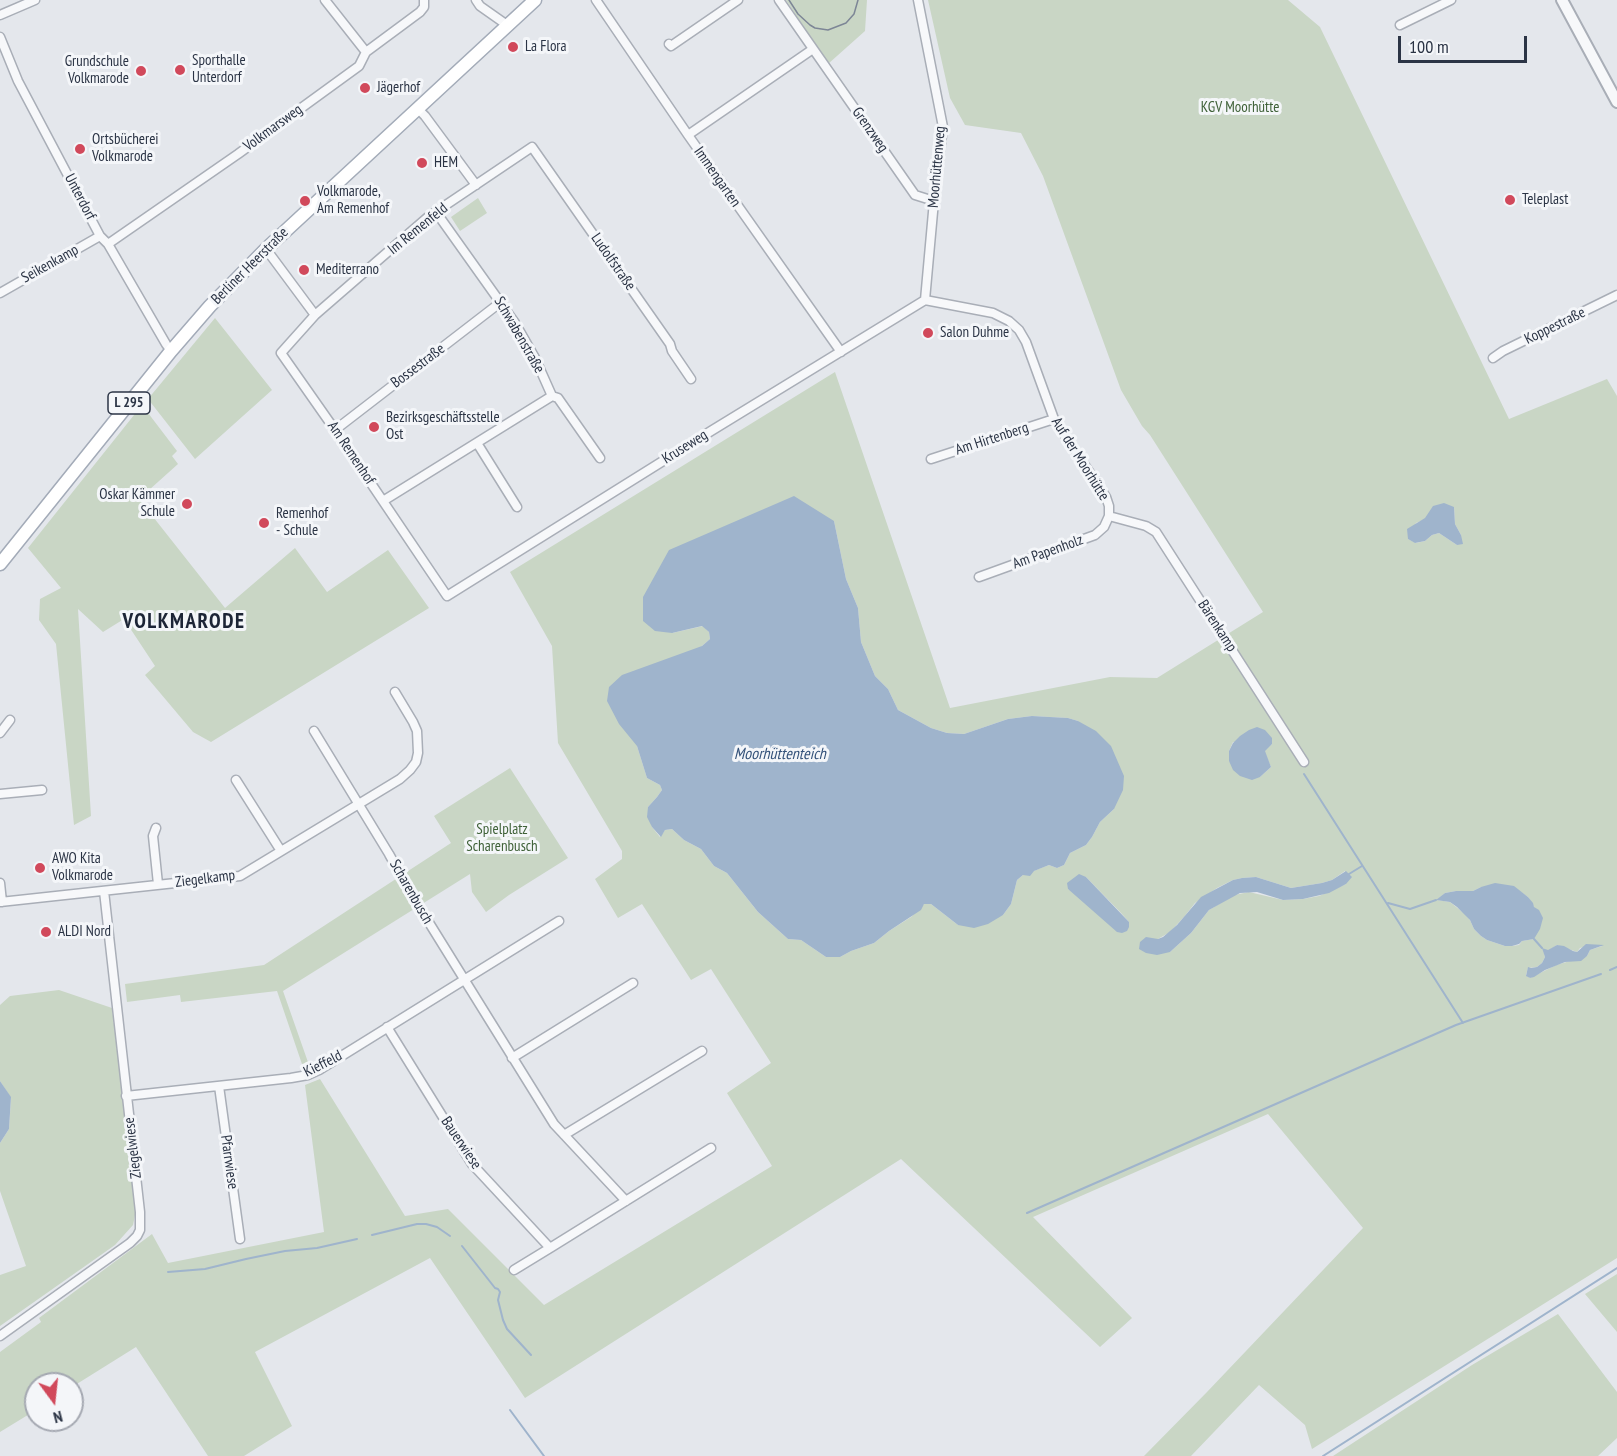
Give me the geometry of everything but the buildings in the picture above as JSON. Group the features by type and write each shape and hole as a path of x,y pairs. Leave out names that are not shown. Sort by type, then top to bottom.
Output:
{"main road":[{"name":"Berliner Heerstraße","path":"0,564 171,351 210,306 266,249 535,0"}],"street":[{"path":"0,15 35,0"},
{"path":"325,0 366,52"},
{"name":"Volkmarsweg","path":"108,244 359,66 366,52 420,12 424,7 424,0"},
{"path":"476,0 486,11 507,25"},
{"name":"Immengarten","path":"596,0 841,352"},
{"path":"669,45 671,46 738,0"},
{"name":"Grenzweg","path":"779,0 915,195 934,201"},
{"name":"Moorhüttenweg","path":"918,0 943,127 925,300"},
{"path":"1400,25 1451,0"},
{"path":"1562,0 1617,102"},
{"name":"Unterdorf","path":"0,37 18,81 100,236 108,244 171,351"},
{"path":"688,135 813,49"},
{"path":"417,108 476,185"},
{"name":"Im Remenfeld","path":"315,315 428,217 532,147"},
{"name":"Ludolfstraße","path":"532,147 670,344 672,351 691,379"},
{"name":"Schwabenstraße","path":"436,212 515,323 535,358 552,396 558,398 600,458"},
{"name":"Seikenkamp","path":"0,293 100,236"},
{"path":"266,249 315,315"},
{"name":"Koppestraße","path":"1494,358 1503,351 1617,295"},
{"name":"Kruseweg","path":"447,596 716,427 925,300"},
{"name":"Auf der Moorhütte","path":"925,300 993,313 1010,321 1019,330 1026,342 1054,419 1106,497 1109,516"},
{"name":"Bossestraße","path":"335,430 501,303"},
{"name":"Am Remenhof","path":"315,315 281,353 447,596"},
{"path":"383,501 552,396"},
{"name":"Am Hirtenberg","path":"931,459 1054,419"},
{"path":"477,443 518,507"},
{"name":"Am Papenholz","path":"979,577 1095,535 1104,527 1109,516"},
{"name":"Bärenkamp","path":"1109,516 1146,526 1156,532 1304,762"},
{"name":"Ziegelkamp","path":"1,902 240,876 400,779 410,770 416,762 418,753 417,731 395,692"},
{"path":"0,733 10,720"},
{"path":"314,731 359,804"},
{"path":"236,780 281,851"},
{"path":"0,794 42,790"},
{"name":"Scharenbusch","path":"359,804 410,892 554,1124 626,1201"},
{"name":"Ziegelkamp","path":"156,828 153,836 158,884"},
{"path":"0,883 1,902"},
{"name":"Ziegelwiese","path":"0,1336 130,1243 137,1236 141,1224 104,891"},
{"path":"465,979 559,921"},
{"name":"Kieffeld","path":"126,1096 308,1075 465,979"},
{"path":"512,1058 633,983"},
{"name":"Bauerwiese","path":"387,1027 472,1164 550,1248"},
{"path":"564,1135 702,1051"},
{"name":"Pfarrwiese","path":"219,1086 240,1239"},
{"path":"514,1270 711,1148"}],"green space":[{"path":"786,0 867,0 865,31 828,64"},
{"name":"KGV Moorhütte","path":"928,0 1288,0 1320,27 1509,419 1607,379 1617,396 1617,1258 1312,1449 1305,1425 1259,1385 1191,1456 1144,1456 1363,1228 1268,1114 1033,1217 1132,1318 1100,1347 901,1159 525,1398 430,1258 255,1352 292,1426 244,1456 208,1456 136,1347 84,1380 84,1372 24,1372 24,1417 0,1432 0,1352 41,1322 39,1318 152,1234 168,1263 324,1232 305,1085 320,1079 405,1216 448,1209 544,1305 772,1166 727,1093 771,1063 711,969 691,980 642,904 618,918 595,879 622,859 622,851 558,743 552,646 510,572 835,372 950,708 1110,677 1157,678 1263,612 1121,390 1043,176 1021,133 965,125 950,98","holes":["1454,507 1455,524 1461,535 1457,545 1439,533 1416,543 1408,539 1416,523","834,521 846,579 858,608 861,642 875,676 888,689 898,710 931,728 947,733 964,734 1008,719 1032,716 1068,718 1078,721 1114,809 1100,822 1086,845 1070,853 1064,865 1057,868 1049,865 1023,875 1017,880 1011,904 1003,915 958,925 931,904 924,904 911,917 874,943 840,957 826,957 801,940 788,939 758,912 727,873 714,866 701,849 684,840 672,829 665,830 660,837 652,827 648,807 662,790 660,785 647,778 637,746 702,646 710,639 709,632 703,626 672,633","1233,742 1272,744 1264,751 1271,767 1260,777 1229,761 1229,751","1345,871 1346,884 1319,896 1283,900 1249,892 1234,895 1209,910 1191,933 1170,952 1158,939 1170,932 1195,903 1233,880 1256,877 1291,888 1332,880","1086,877 1129,922 1068,889","1481,887 1521,892 1528,897 1534,907 1534,939 1512,946 1487,940 1474,929 1465,914 1450,902 1437,900 1445,893 1473,891","1557,945 1577,952 1580,948 1592,945 1602,946 1590,950 1587,956 1556,965 1530,978 1526,975 1528,968 1537,967 1542,963 1545,957 1543,949 1548,951"]},
{"path":"478,198 487,213 460,231 451,217"},
{"path":"215,318 272,390 195,459 148,399"},
{"path":"142,405 177,451 172,456 178,464 139,499 225,608 295,548 327,592 388,550 429,608 211,742 193,732 145,675 155,666 124,619 103,632 78,609 91,816 74,825 56,644 39,620 40,599 61,588 28,548"},
{"name":"Spielplatz Scharenbusch","path":"510,768 568,858 486,912 472,892 470,874 283,991 309,1065 303,1067 277,991 181,1002 180,995 127,1002 125,984 264,965 451,843 434,816"},
{"path":"59,990 112,1008 136,1210 133,1225 115,1245 0,1326 0,1275 26,1266 0,1191 0,1143 9,1129 11,1098 0,1081 0,1005 10,996"},
{"path":"1617,1274 1617,1332 1585,1294"},
{"path":"1558,1314 1617,1392 1617,1438 1598,1456 1333,1456 1472,1365"}],"water":[{"name":"Moorhüttenteich","path":"794,496 834,521 846,579 858,608 861,642 875,676 888,689 898,710 931,728 947,733 964,734 1008,719 1032,716 1068,718 1096,731 1111,746 1124,776 1123,790 1114,809 1100,822 1086,845 1070,853 1064,865 1057,868 1049,865 1034,871 1030,876 1023,875 1017,880 1011,904 1003,915 988,924 974,928 958,925 931,904 924,904 921,910 874,943 840,957 826,957 801,940 788,939 758,912 727,873 714,866 701,849 684,840 672,829 665,830 661,837 647,817 648,807 662,790 660,785 647,778 637,746 619,724 607,701 609,687 622,675 702,646 710,639 709,632 702,626 672,633 655,631 643,621 643,597 669,550"},
{"path":"1444,503 1454,507 1455,524 1463,544 1457,545 1439,533 1425,541 1415,543 1408,539 1407,529 1425,518 1433,506"},
{"path":"1257,727 1265,730 1272,738 1272,744 1265,751 1271,767 1260,777 1252,780 1240,776 1233,770 1229,761 1229,751 1240,736"},
{"path":"1346,871 1352,877 1346,884 1329,893 1303,899 1283,900 1257,892 1240,893 1209,910 1191,933 1170,952 1157,955 1139,949 1140,942 1146,937 1158,939 1163,937 1177,925 1201,897 1233,880 1256,877 1291,888 1332,880"},
{"path":"1079,874 1086,877 1129,922 1127,931 1117,932 1068,889 1067,883"},
{"path":"1495,883 1514,886 1539,910 1543,918 1534,939 1512,946 1487,940 1474,929 1470,920 1457,907 1450,902 1436,900 1445,893 1473,891"},
{"path":"1586,944 1604,945 1590,950 1581,961 1565,962 1534,977 1526,976 1528,967 1537,967 1542,963 1545,957 1542,948 1548,950 1557,945 1577,952"},
{"path":"0,1081 11,1097 9,1129 0,1143"}],"waterway":[{"path":"1304,774 1463,1023"},
{"path":"1349,874 1362,866"},
{"path":"1388,903 1410,909 1436,900"},
{"path":"1534,939 1542,948"},
{"path":"1610,970 1617,967"},
{"path":"1027,1213 1456,1025 1601,974"},
{"path":"372,1235 426,1224 437,1227 450,1236"},
{"path":"168,1272 205,1269 285,1251 317,1248 357,1239"},
{"path":"462,1246 500,1292 498,1300 507,1329 531,1355"},
{"path":"1323,1456 1617,1268"},
{"path":"510,1410 544,1456"}],"tram line":[{"path":"789,0 798,14 810,25 828,30 846,23 854,14 858,0"}],"place":[{"name":"La Flora","path":"513,47"},
{"name":"Sporthalle Unterdorf","path":"180,70"},
{"name":"Grundschule Volkmarode","path":"141,71"},
{"name":"Jägerhof","path":"365,88"},
{"name":"Ortsbücherei Volkmarode","path":"80,149"},
{"name":"HEM","path":"422,163"},
{"name":"Teleplast","path":"1510,200"},
{"name":"Volkmarode, Am Remenhof","path":"305,201"},
{"name":"Mediterrano","path":"304,270"},
{"name":"Salon Duhme","path":"928,333"},
{"name":"Bezirksgeschäftsstelle Ost","path":"374,427"},
{"name":"Oskar Kämmer Schule","path":"187,504"},
{"name":"Remenhof - Schule","path":"264,523"},
{"name":"AWO Kita Volkmarode","path":"40,868"},
{"name":"ALDI Nord","path":"46,932"}],"district":[{"name":"VOLKMARODE","path":"184,622"}]}
